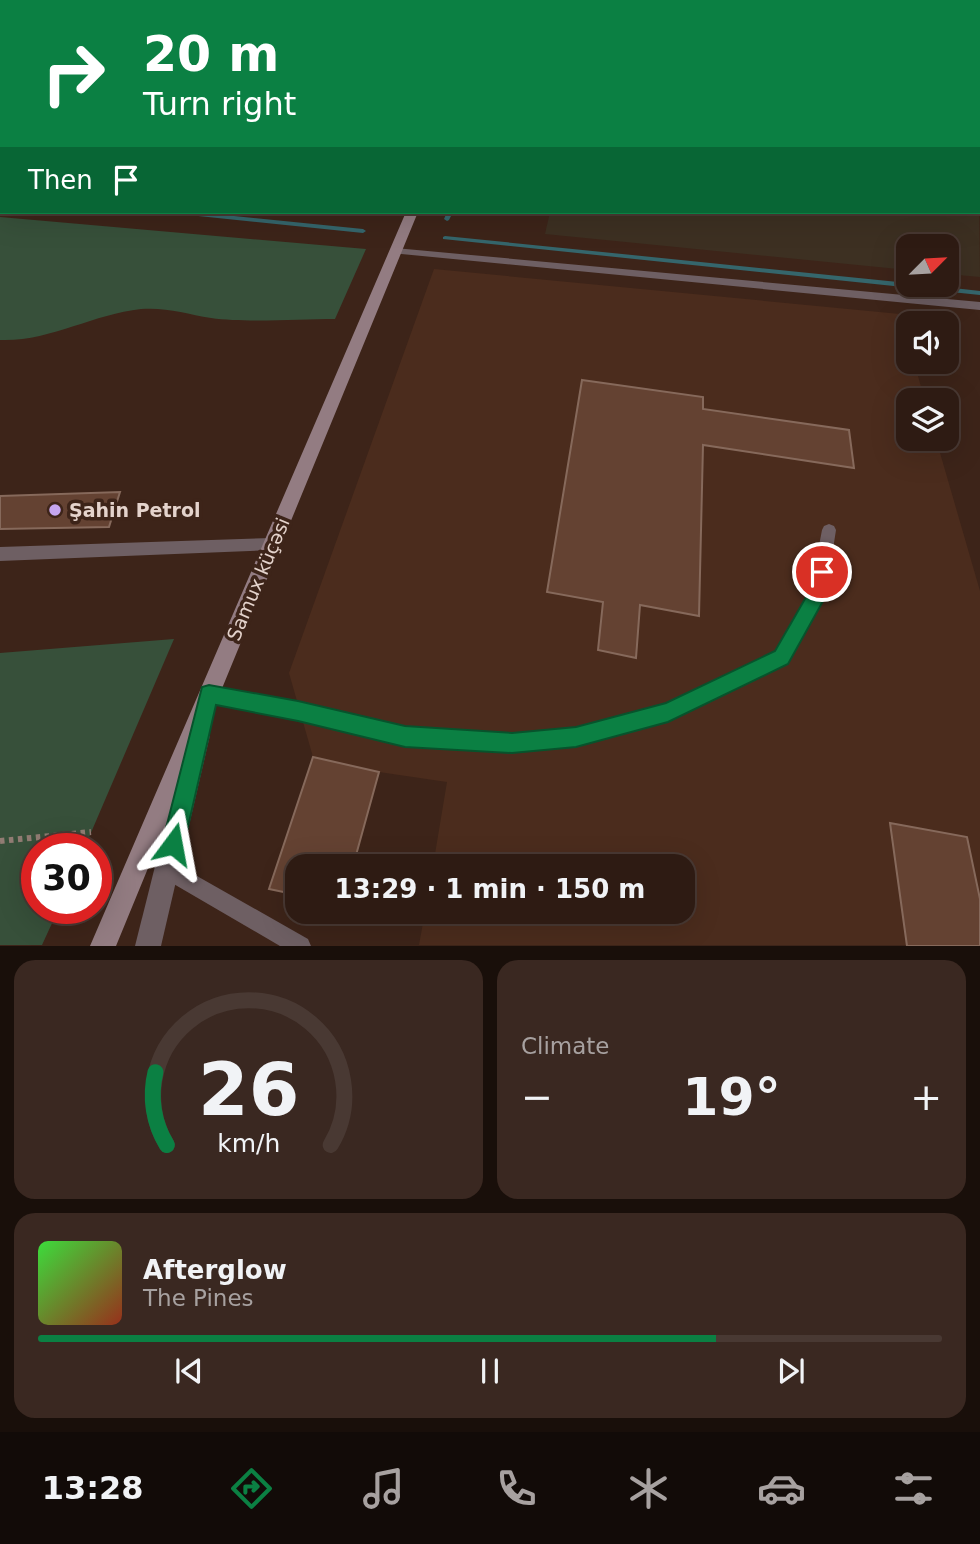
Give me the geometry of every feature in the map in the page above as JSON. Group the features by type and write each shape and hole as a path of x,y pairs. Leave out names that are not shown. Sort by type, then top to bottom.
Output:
{"main road":[{"name":"Samux küçəsi","path":"103,946 411,214"}],"street":[{"path":"148,946 209,694"}],"lane":[{"path":"395,251 980,306"},
{"path":"209,694 405,736 512,743 576,737 668,712 781,657 818,594 829,530"},
{"path":"0,554 272,544"},
{"path":"167,869 302,946"}],"path":[{"path":"0,841 91,832"}],"shaded area":[{"path":"550,214 979,214 980,277 959,275 959,234 896,234 896,269 545,234"},
{"path":"434,269 896,314 896,374 917,374 921,388 896,388 896,451 939,451 980,591 980,945 419,945 423,924 695,924 695,854 435,854 447,782 379,772 313,757 289,673"}],"green space":[{"path":"0,217 366,249 335,319 240,320 141,309 106,316 36,337 0,340"},
{"path":"174,639 91,833 21,833 21,924 52,924 42,945 0,945 0,653"}],"building":[{"path":"582,380 703,397 703,409 849,430 854,468 703,445 699,616 640,605 636,658 598,650 603,602 547,592"},
{"path":"120,492 109,527 0,529 0,496"},
{"path":"313,757 379,772 356,854 285,854 285,892 269,889"},
{"path":"890,823 967,837 980,899 980,946 907,946"}],"waterway":[{"path":"198,214 363,231"},
{"path":"447,219 449,214"},
{"path":"445,238 980,293"}],"place":[{"name":"Şahin Petrol","path":"55,510"}],"route":[{"path":"173,844 209,694 405,736 512,743 576,737 668,712 781,657 818,594 822,572"}]}
